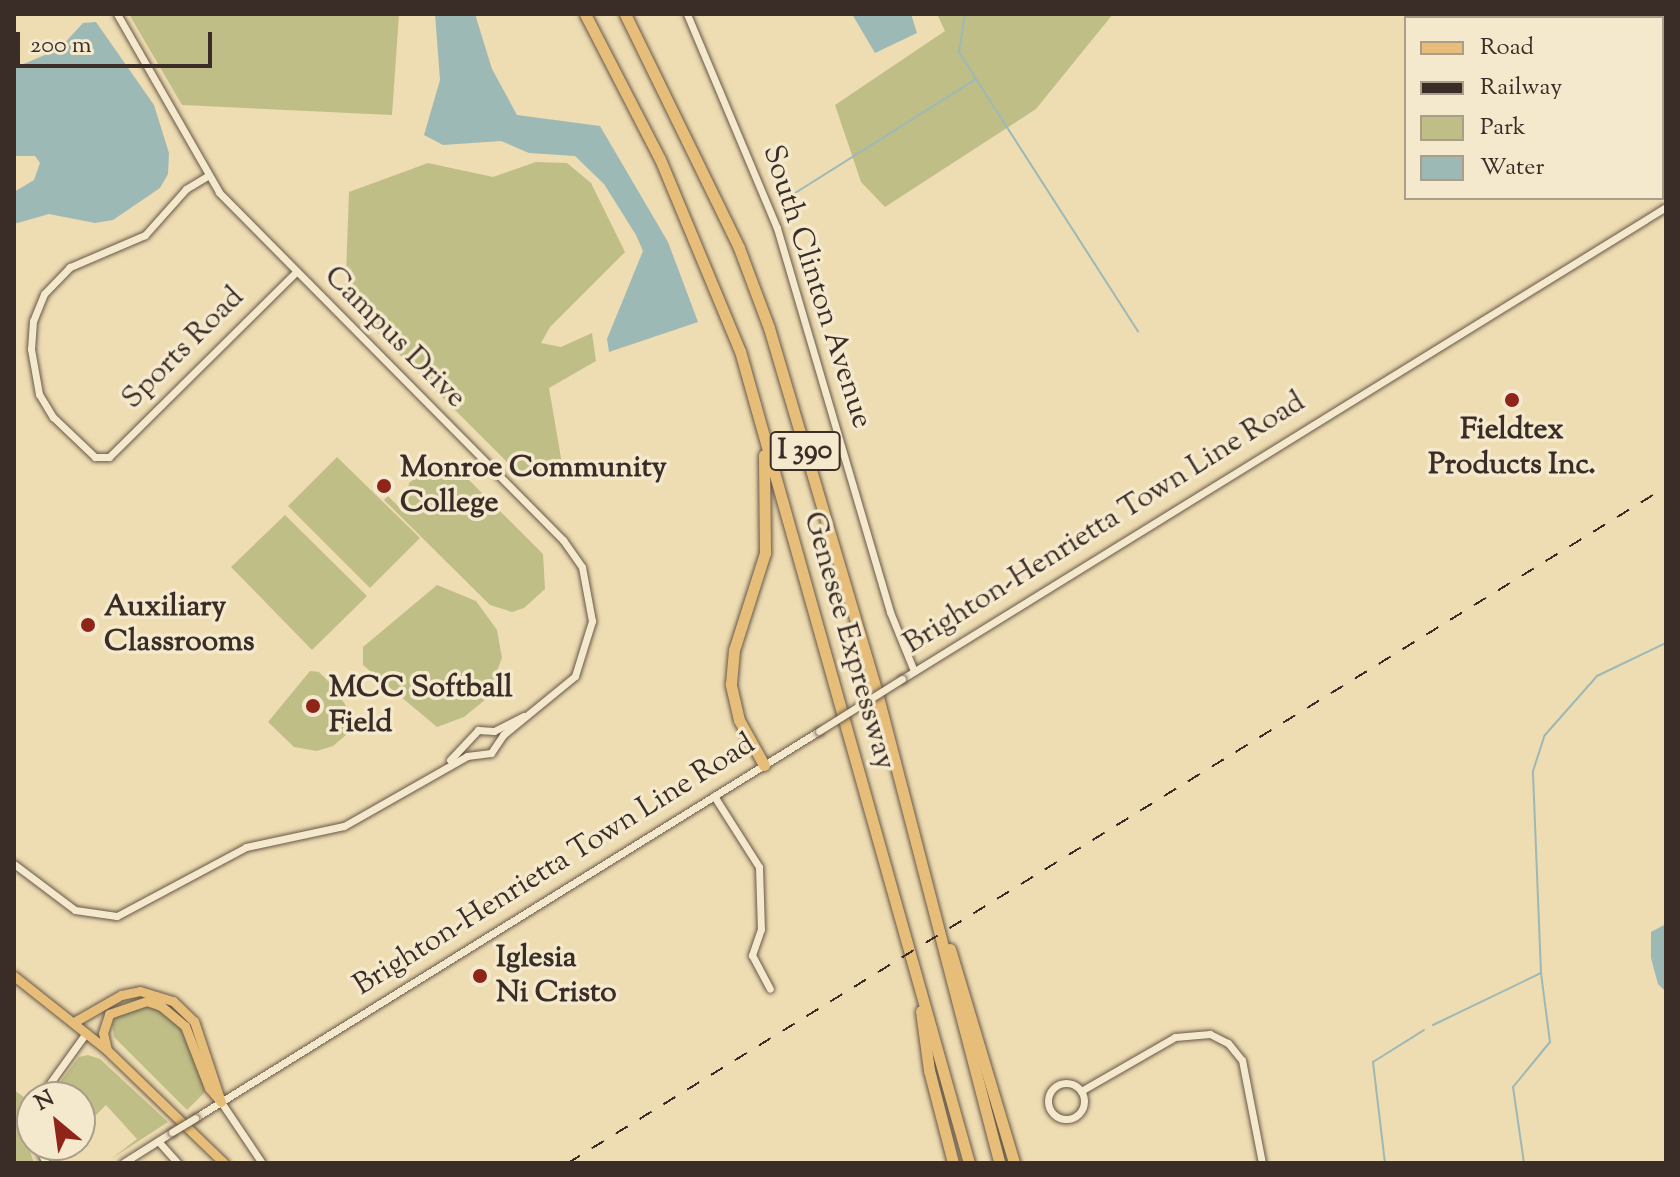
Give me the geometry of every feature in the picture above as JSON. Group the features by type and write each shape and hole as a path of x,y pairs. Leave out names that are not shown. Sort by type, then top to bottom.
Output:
{"highway":[{"name":"Genesee Expressway","path":"585,14 654,146 705,260 759,419 969,1163"},
{"name":"Genesee Expressway","path":"625,14 739,248 769,328 934,907 999,1163"},
{"path":"759,419 768,534 757,592 734,650 731,684 739,720 764,765"},
{"path":"934,907 967,993 1014,1163"},
{"path":"915,966 929,1070 953,1163"}],"main road":[{"path":"14,976 107,1050 224,1163"},
{"path":"74,1022 121,995 140,991 173,1001 194,1021 221,1102"},
{"path":"107,1050 103,1033 109,1014 147,1001 161,1006 185,1026 209,1088 221,1102"}],"street":[{"name":"Campus Drive","path":"117,14 209,175 295,273 563,540 582,567 592,621 575,676 559,694 497,744"},
{"name":"South Clinton Avenue","path":"687,14 777,228 881,582 914,671"},
{"name":"Sports Road","path":"209,175 186,189 145,235 63,272 36,312 31,339 39,394 53,417 91,455 105,459 295,273"},
{"name":"Brighton-Henrietta Town Line Road","path":"123,1163 1666,207"},
{"name":"Campus Drive","path":"491,732 559,694"},
{"path":"14,864 75,910 117,916 246,847 344,826 428,777 479,755 491,753 497,744 491,732 478,730 470,743 428,777"},
{"path":"470,743 479,755"},
{"path":"714,796 759,867 761,929 752,955 770,989"},
{"path":"52,1081 86,1033"},
{"path":"1081,1091 1175,1037 1210,1034 1228,1043 1242,1060 1262,1163"},
{"path":"1072,1084 1081,1091 1084,1102 1075,1117 1052,1113 1049,1096 1055,1087 1072,1084"},
{"path":"221,1102 262,1163"},
{"path":"158,1141 178,1163"}],"green space":[{"path":"129,14 399,14 392,115 182,105"},
{"path":"937,14 1113,14 1036,109 885,207 861,182 835,105 945,31"},
{"path":"536,162 567,163 591,183 625,252 550,327 541,343 561,347 592,333 596,361 549,388 562,464 525,480 345,300 349,192 428,163 493,177"},
{"path":"337,457 420,538 370,588 288,506"},
{"path":"448,467 467,478 543,554 545,589 524,608 512,612 490,605 384,500 388,496 404,512 409,483 428,469"},
{"path":"285,515 367,596 312,650 231,567"},
{"path":"437,585 476,601 497,630 502,658 486,699 464,717 437,727 363,665 363,647"},
{"name":"MCC Softball Field","path":"310,671 319,672 334,687 358,725 333,746 317,751 294,747 268,722"},
{"path":"142,1006 162,1010 180,1023 206,1091 187,1110 114,1037 112,1024 118,1014"},
{"path":"88,1055 100,1059 168,1122 111,1159 137,1139 106,1105 96,1115 96,1081 61,1081 79,1057"},
{"path":"14,1090 16,1161 34,1163 14,1163"}],"water":[{"path":"435,14 475,14 492,69 517,115 600,126 668,242 698,322 609,352 607,339 643,251 636,235 604,184 575,156 529,153 501,141 443,145 424,135 440,80"},
{"path":"852,14 911,14 917,33 875,53"},
{"path":"96,22 154,105 169,153 168,174 160,188 113,220 95,223 49,214 14,224 14,192 34,180 40,163 35,156 14,156 14,68 59,49 83,23"},
{"path":"1666,924 1666,992 1658,984 1651,958 1651,932"}],"waterway":[{"path":"784,200 976,79 959,52 965,14"},
{"path":"976,79 1138,331"},
{"path":"1541,973 1533,771 1545,735 1597,676 1666,643"},
{"path":"1433,1025 1541,973 1550,1042 1513,1087 1524,1163"},
{"path":"1385,1163 1373,1062 1424,1030"}],"railway":[{"path":"568,1163 1666,487"}],"place":[{"name":"Fieldtex Products Inc.","path":"1512,400"},
{"name":"Monroe Community College","path":"384,486"},
{"name":"Auxiliary Classrooms","path":"88,625"},
{"name":"MCC Softball Field","path":"313,706"},
{"name":"Iglesia Ni Cristo","path":"480,976"}]}
